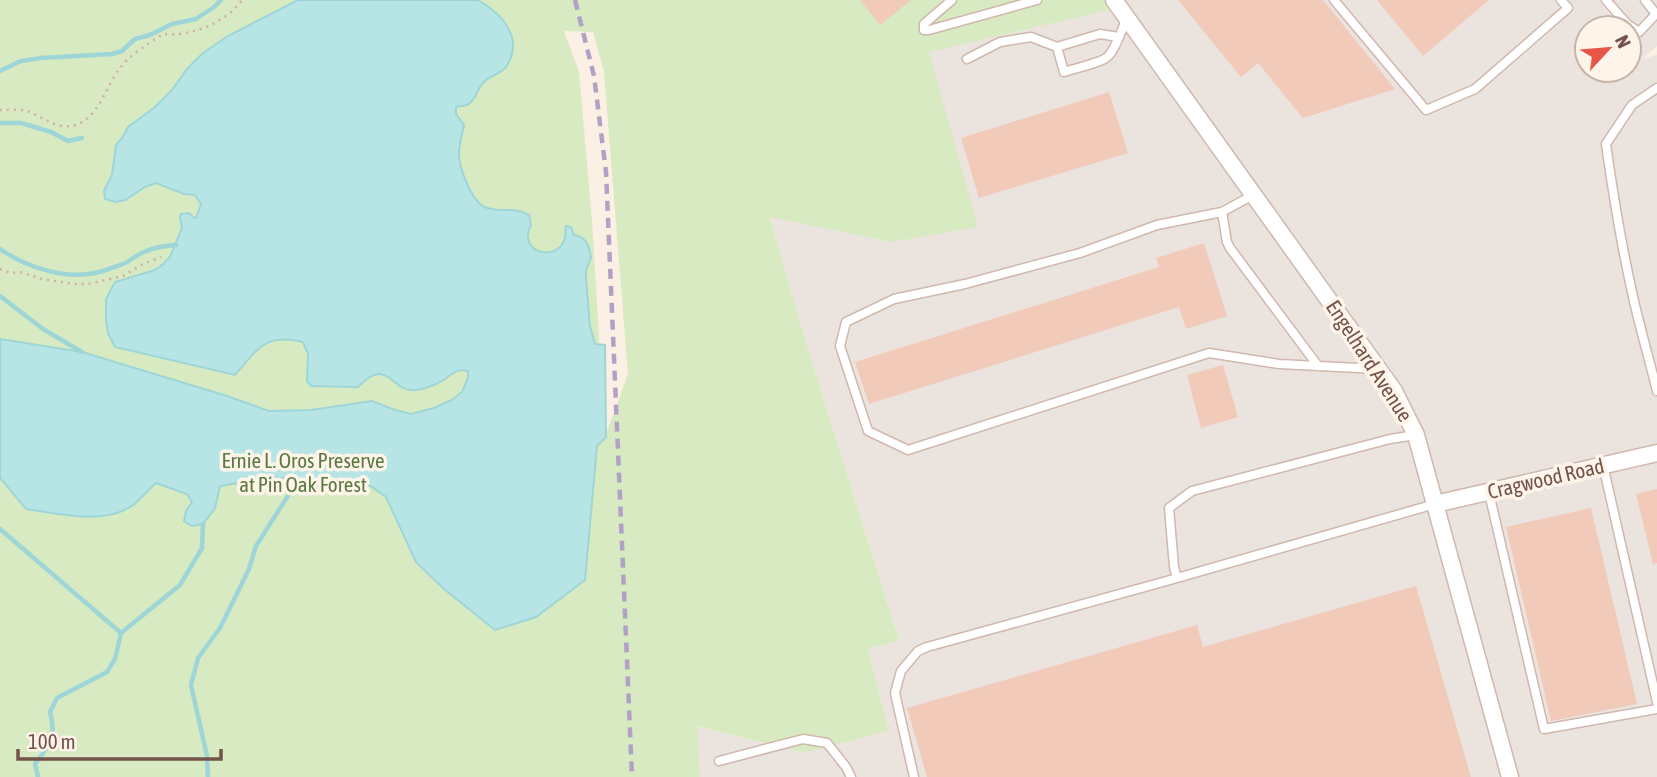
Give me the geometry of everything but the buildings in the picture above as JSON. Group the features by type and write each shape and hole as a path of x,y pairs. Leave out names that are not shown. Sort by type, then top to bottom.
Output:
{"street":[{"name":"Engelhard Avenue","path":"1114,0 1394,391 1416,435 1510,777"},
{"name":"Cragwood Road","path":"1435,504 1657,453"}],"lane":[{"path":"952,0 924,24 924,30 1037,0"},
{"path":"1334,0 1426,110 1475,89 1568,8 1561,0"},
{"path":"1606,0 1627,24 1639,32 1656,14 1645,0"},
{"path":"1057,47 1064,72 1106,58 1127,18"},
{"path":"967,59 1000,42 1031,37 1057,47 1100,34 1118,37"},
{"path":"1657,88 1632,105 1606,144 1631,290 1657,391"},
{"path":"1254,195 1222,212 1157,225 1080,253 965,284 894,299 846,322 840,346 868,431 908,450 1209,353 1279,364 1378,369"},
{"path":"1222,212 1230,248 1318,366"},
{"path":"1177,578 1170,509 1192,491 1390,439 1416,435"},
{"path":"1603,466 1657,702"},
{"path":"1489,492 1544,729 1657,709"},
{"path":"914,777 895,693 901,671 918,652 927,647 1435,504"},
{"path":"719,761 803,739 827,743 851,777"}],"path":[{"path":"0,110 26,111 63,126 77,125 89,117 100,104 120,68 148,44 163,34 176,35 201,29 233,11 242,0"},
{"path":"0,269 42,279 88,284 123,276 161,257"}],"shaded area":[{"path":"1105,0 1657,0 1657,46 1643,58 1643,14 1573,14 1573,84 1643,84 1643,59 1657,55 1657,777 700,777 696,726 803,753 889,731 868,649 899,639 807,346 770,216 891,242 928,52 1112,9"}],"green space":[{"name":"Ernie L. Oros Preserve at Pin Oak Forest","path":"0,0 1105,0 1113,9 929,52 978,227 891,242 770,217 807,346 899,640 868,649 889,731 803,753 697,726 700,777 0,777","holes":["564,31 593,32 604,72 628,374 605,437 592,220 579,72"]}],"water":[{"path":"298,0 478,0 495,12 512,37 511,56 506,67 485,80 470,103 456,107 456,114 464,125 459,149 461,168 472,193 481,205 529,215 531,225 528,234 533,248 555,251 565,238 566,226 571,227 574,235 585,240 591,258 586,270 590,326 595,344 605,345 606,437 597,446 585,580 536,617 495,630 444,589 416,562 386,497 369,485 327,489 298,480 273,477 220,486 215,508 203,524 192,526 184,521 192,502 187,494 156,483 136,503 122,511 95,517 26,509 0,478 0,339 82,352 269,411 311,410 372,401 411,414 434,408 462,392 468,378 468,371 463,370 416,390 407,389 383,375 376,374 358,387 311,386 307,381 308,354 303,342 279,340 263,345 235,375 115,347 108,333 106,299 115,282 155,270 162,265 170,257 182,228 181,214 189,213 196,218 201,204 195,195 184,194 156,183 125,200 116,202 105,199 104,191 112,175 116,145 128,127 155,107 203,53 228,36"}],"waterway":[{"path":"0,71 21,61 122,51 135,39 172,24 196,19 221,0"},
{"path":"0,123 21,123 51,132 68,141 82,138"},
{"path":"0,249 34,267 74,275 102,271 125,263 148,250 176,245"},
{"path":"0,296 43,329 82,352"},
{"path":"208,777 207,756 191,685 198,658 220,628 249,569 256,546 298,480"},
{"path":"38,777 35,764 51,740 53,728 50,712 57,698 107,672 115,659 121,633 180,585 202,548 203,524"},
{"path":"0,529 121,633"}],"railway":[{"path":"575,0 594,76 606,172 632,777"}]}
